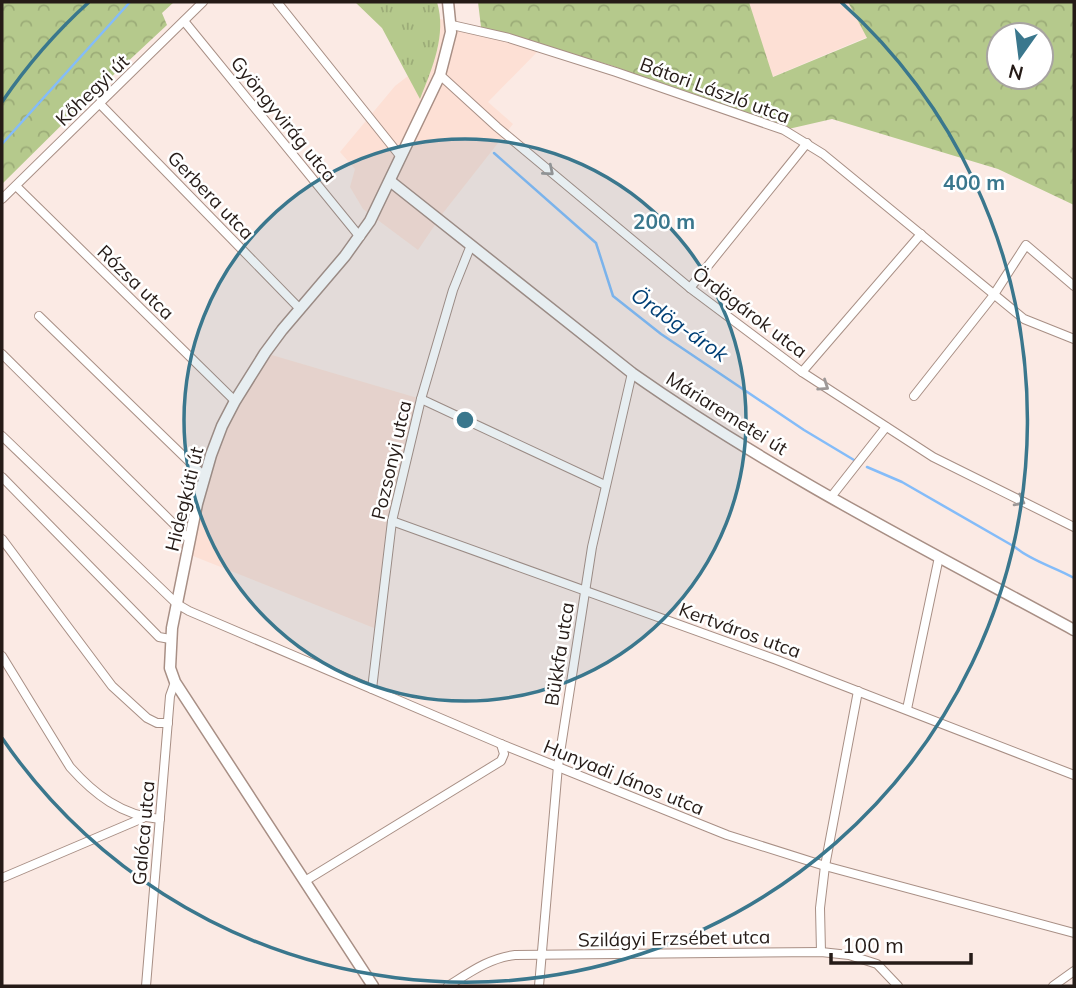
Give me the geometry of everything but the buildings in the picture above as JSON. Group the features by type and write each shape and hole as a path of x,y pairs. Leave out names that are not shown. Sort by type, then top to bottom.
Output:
{"main road":[{"path":"448,2 452,25"},
{"name":"Hidegkúti út","path":"373,986 309,878 175,682 170,667 170,639 204,476 222,426 264,354 360,237 390,181 440,75 452,25"},
{"name":"Máriaremetei út","path":"390,181 632,373 698,417 831,497 1074,630"}],"street":[{"name":"Kőhegyi út","path":"2,199 203,2"},
{"path":"277,2 401,157"},
{"name":"Gyöngyvirág utca","path":"184,21 360,237"},
{"name":"Bátori László utca","path":"452,25 509,38 784,130 807,143 1024,319 1074,339"},
{"name":"Ördögárok utca","path":"440,75 497,127 690,288 803,372 933,457 1074,527"},
{"name":"Gerbera utca","path":"100,104 300,309"},
{"path":"690,288 807,143"},
{"name":"Rózsa utca","path":"16,186 235,401"},
{"path":"803,372 921,234"},
{"name":"Pozsonyi utca","path":"372,689 392,521 421,399 453,290 471,245"},
{"path":"914,396 993,296 1026,245 1074,286"},
{"path":"39,316 204,476"},
{"path":"2,354 190,540"},
{"name":"Bükkfa utca","path":"539,986 558,766 584,590 605,485 632,373"},
{"path":"421,399 605,485"},
{"path":"831,497 886,427"},
{"name":"Hunyadi János utca","path":"2,436 177,604 189,611 501,744 727,835 825,866 1074,933"},
{"path":"2,477 159,637 170,639"},
{"name":"Kertváros utca","path":"392,521 907,709 1074,775"},
{"path":"2,539 112,685 147,718 157,723 168,723"},
{"path":"907,709 939,557"},
{"path":"2,656 70,767 101,798 143,818 160,819"},
{"name":"Galóca utca","path":"146,986 170,696 175,682"},
{"path":"821,952 820,908 825,866 858,691"},
{"path":"309,878 501,761 504,754 501,744"},
{"path":"2,878 143,818"},
{"name":"Szilágyi Erzsébet utca","path":"448,986 500,957 821,952 849,955 877,964 898,986"},
{"path":"1053,986 1074,972"}],"shaded area":[{"path":"749,2 848,2 867,37 772,77"},
{"path":"440,19 544,45 488,102 513,124 443,213 418,250 363,209 350,187 355,169 340,152 395,86 408,76 420,98 438,47"},
{"path":"265,353 421,399 392,521 379,630 188,554 211,455"}],"green space":[{"path":"2,2 174,2 162,13 167,25 2,184"},
{"path":"355,2 437,2 440,14 439,39 420,99 382,28"},
{"path":"478,2 749,2 773,77 867,38 848,2 1074,2 1074,205 998,169 832,119 784,130 613,66 481,27"}],"waterway":[{"path":"2,144 130,2"},
{"name":"Ördög-árok","path":"494,153 596,243 613,296 661,334 804,430 854,460"},
{"name":"Ördög-árok","path":"867,467 902,482 1028,556 1074,578"}]}
